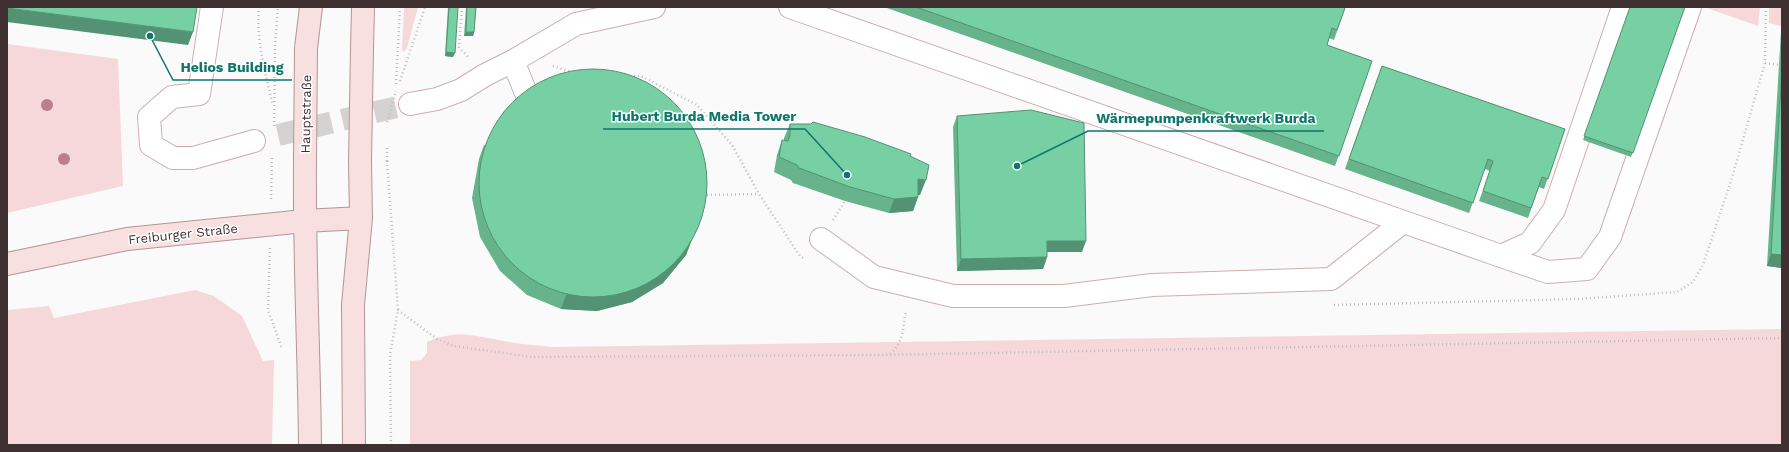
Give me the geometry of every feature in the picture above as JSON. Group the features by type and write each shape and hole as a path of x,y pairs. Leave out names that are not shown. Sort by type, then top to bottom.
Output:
{"main road":[{"name":"Hauptstraße","path":"310,445 309,356 304,221 306,48 311,7"},
{"path":"354,445 353,305 361,218 360,160 364,7"},
{"name":"Freiburger Straße","path":"7,264 127,239 304,221 361,218"}],"lane":[{"path":"212,7 199,94 172,97 149,116 151,145 173,158 193,158 254,141"},
{"path":"403,98 437,99 461,90 576,24 654,7"},
{"path":"790,7 1548,272 1587,269 1610,237 1690,7"},
{"path":"1501,256 1530,243 1554,210 1623,7"},
{"path":"513,61 528,98"},
{"path":"821,239 874,278 953,296 1064,296 1152,285 1331,279 1403,222"}],"path":[{"path":"259,7 258,24 260,44 274,108 275,47 278,7"},
{"path":"400,7 398,46 403,98"},
{"path":"387,129 387,121 403,98 407,63 424,7"},
{"path":"462,7 459,47 485,75"},
{"path":"1332,305 1578,299 1677,292 1693,282 1703,265 1731,181 1765,62 1766,7"},
{"path":"539,46 552,65 574,73"},
{"path":"1765,62 1779,65"},
{"path":"619,75 641,76 697,105 732,145 758,194 800,256 807,260"},
{"path":"387,145 398,310 390,355 391,445"},
{"path":"272,159 268,310 285,356"},
{"path":"704,196 758,194"},
{"path":"890,355 898,347 900,342 908,306"},
{"path":"398,310 437,339 454,346 532,357 890,355 1782,338"}],"shaded area":[{"path":"404,7 418,7 407,48 404,52 402,50"},
{"path":"1704,7 1760,7 1758,26"},
{"path":"1769,7 1781,7 1781,26 1769,23"},
{"path":"7,44 118,59 123,186 7,213"},
{"path":"195,290 214,296 242,316 263,361 274,360 272,445 7,445 7,310 49,306 54,318"},
{"path":"1782,329 1782,445 410,445 410,361 421,360 427,353 427,342 437,338 454,335 471,335 551,347"}],"building":[{"path":"7,7 197,7 193,32"},
{"path":"449,7 458,7 455,53 446,52"},
{"path":"467,7 476,7 474,32 466,32"},
{"path":"916,7 1343,7 1345,8 1337,30 1332,28 1327,45 1372,61 1339,156"},
{"path":"1630,7 1685,7 1633,153 1584,136"},
{"path":"1382,66 1565,129 1548,179 1542,177 1531,208 1483,191 1493,161 1488,159 1473,203 1349,159"},
{"path":"582,69 604,69 626,74 647,82 674,102 694,129 705,161 707,183 705,205 694,237 674,264 647,284 626,292 604,297 582,297 560,292 539,284 512,264 492,237 484,216 479,194 479,172 484,150 492,129 512,102 539,82 560,74"},
{"path":"1782,70 1782,255 1771,254"},
{"path":"1031,110 1084,123 1086,241 1047,241 1047,257 961,259 957,116"},
{"path":"813,122 865,137 911,154 910,156 929,165 926,180 918,179 918,197 894,199 850,187 799,168 797,165 779,157 782,140 788,141 790,135 790,124 811,124"}],"tunnel":[{"path":"278,135 410,104"}],"place":[{"name":"Helios Building","path":"150,36"},
{"name":"Wärmepumpenkraftwerk Burda","path":"1017,166"},
{"name":"Hubert Burda Media Tower","path":"847,175"}]}
